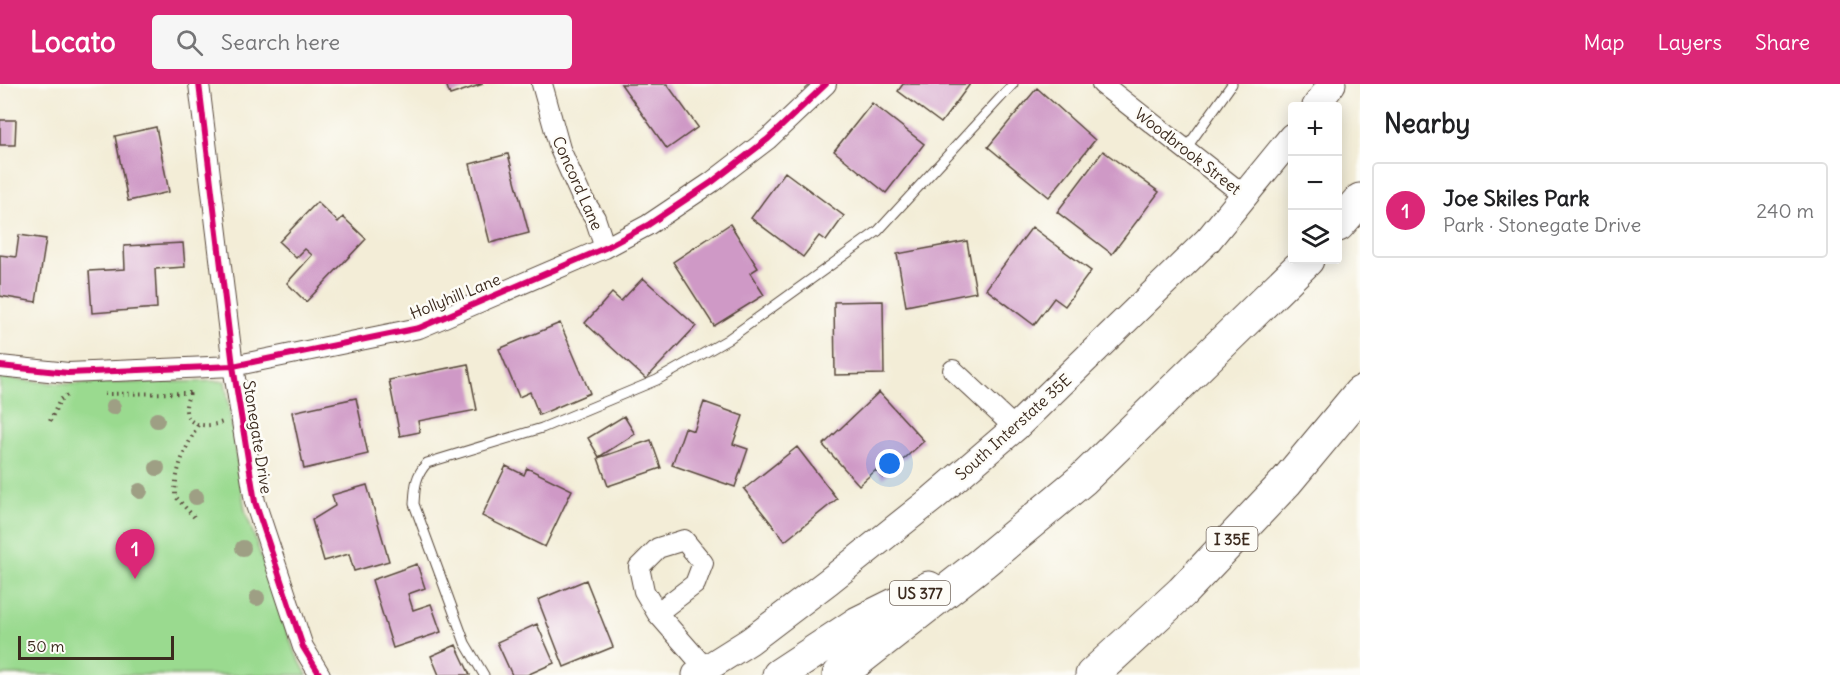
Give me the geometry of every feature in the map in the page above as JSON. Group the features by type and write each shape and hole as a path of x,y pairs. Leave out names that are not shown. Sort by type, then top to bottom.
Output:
{"highway":[{"path":"1342,220 1360,200"},
{"path":"839,675 982,563 1083,479 1303,264"},
{"name":"I 35E","path":"1092,675 1182,592 1286,482 1360,393"},
{"name":"US 377","path":"779,675 858,623 982,563"}],"main road":[{"path":"1319,102 1332,84"},
{"name":"South Interstate 35E","path":"700,672 750,641 829,581 932,499 1015,428 1208,240 1288,142"}],"street":[{"name":"Stonegate Drive","path":"199,84 233,366 255,502 303,647 320,675"},
{"name":"Concord Lane","path":"542,84 560,149 581,196 595,218 605,248"},
{"name":"Hollyhill Lane","path":"0,366 68,372 233,366 419,328 605,248 648,225 712,182 768,139 826,84"},
{"name":"Woodbrook Street","path":"1102,84 1245,196"},
{"path":"953,370 1015,428"},
{"path":"657,613 700,672"}],"lane":[{"path":"483,675 465,643 414,504 415,483 420,471 427,463 542,428 657,380 727,340 878,231 1013,84"},
{"path":"1185,150 1232,84"}],"path":[{"path":"190,368 190,393 185,414 190,421 198,425 213,426 241,416"},
{"path":"102,394 190,393"},
{"path":"50,421 60,400 68,394 80,394"},
{"path":"194,517 175,496 175,481 181,456 198,425"}],"green space":[{"path":"0,378 64,384 225,381 245,510 293,648 307,675 0,675"}],"building":[{"path":"446,84 483,84 450,95"},
{"path":"621,84 667,84 698,127 667,149"},
{"path":"903,84 970,84 941,123 898,91"},
{"path":"1037,88 1095,140 1049,197 988,147"},
{"path":"872,103 924,144 886,193 834,151"},
{"path":"0,120 16,120 15,145 0,145"},
{"path":"156,127 169,192 128,201 115,136"},
{"path":"1103,151 1159,192 1112,254 1057,212"},
{"path":"508,154 529,233 490,243 470,164"},
{"path":"785,172 844,216 826,241 819,236 803,257 751,218"},
{"path":"317,202 338,222 343,217 366,239 306,302 287,283 312,255 305,249 296,258 279,242"},
{"path":"730,224 758,268 750,273 764,295 714,326 673,262"},
{"path":"1032,227 1091,271 1065,306 1054,298 1034,325 986,289"},
{"path":"19,235 46,239 36,302 0,296 0,255 16,257"},
{"path":"967,241 976,292 906,306 897,254"},
{"path":"183,243 185,267 155,269 157,308 92,313 89,271 125,269 124,246"},
{"path":"643,278 696,326 646,379 585,323 612,293 621,301"},
{"path":"883,301 884,374 835,375 834,302"},
{"path":"560,323 590,393 539,415 530,392 519,397 499,349"},
{"path":"468,364 477,410 418,421 420,432 400,436 389,380"},
{"path":"879,392 924,441 883,478 876,470 859,485 823,445"},
{"path":"356,398 368,454 304,469 292,412"},
{"path":"704,402 743,416 733,444 748,449 735,487 672,465 685,428 694,431"},
{"path":"624,416 635,434 599,457 588,438"},
{"path":"651,440 661,468 608,486 598,458"},
{"path":"797,447 837,499 785,541 744,489"},
{"path":"506,466 524,475 527,468 572,490 545,547 482,516"},
{"path":"367,485 389,561 354,571 349,554 324,561 312,520 335,506 332,495"},
{"path":"417,564 425,588 408,594 413,610 431,604 441,632 393,648 372,580"},
{"path":"586,580 613,647 564,667 538,600"},
{"path":"537,624 554,663 527,675 512,675 497,642"},
{"path":"456,645 470,675 439,675 431,656"}],"cycle path":[{"path":"199,84 233,366 255,502 303,647 320,675"},
{"path":"0,366 68,373 233,366 419,328 605,248 648,225 712,182 768,139 826,84"}],"place":[{"name":"Joe Skiles Park","path":"135,579"}]}
